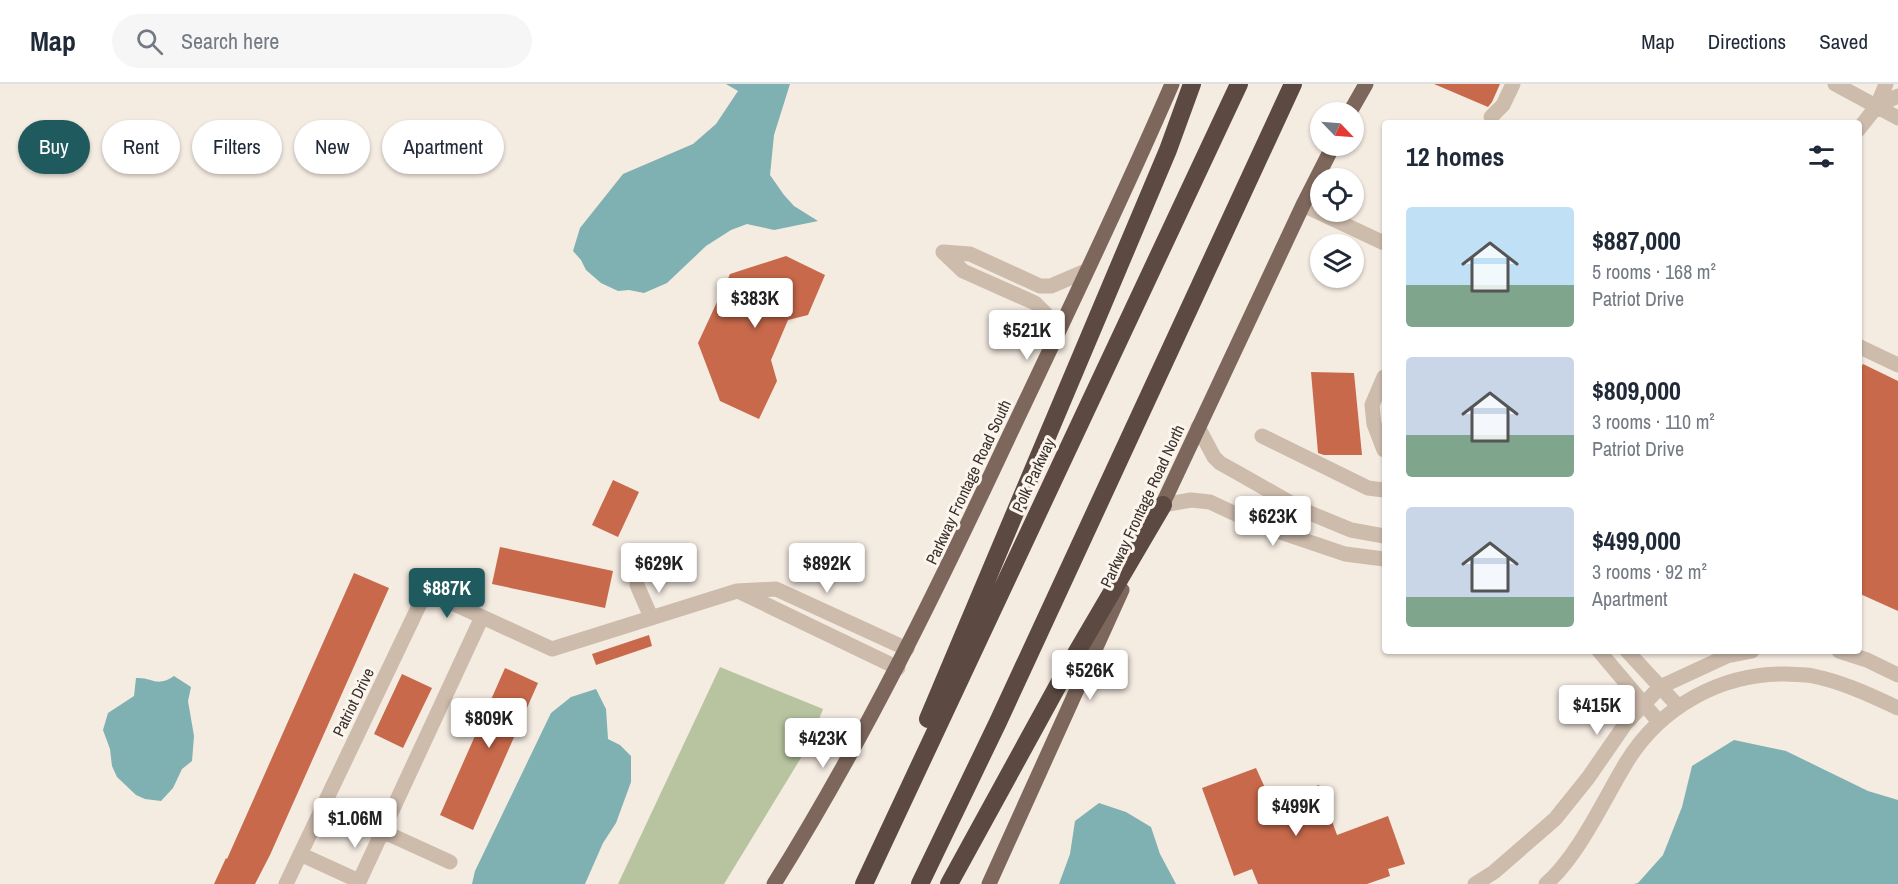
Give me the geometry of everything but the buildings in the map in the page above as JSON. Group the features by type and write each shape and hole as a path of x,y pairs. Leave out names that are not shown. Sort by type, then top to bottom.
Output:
{"highway":[{"path":"863,884 905,772 1168,150 1191,84"},
{"name":"Polk Parkway","path":"863,884 1239,84"},
{"path":"920,884 998,722 1293,84"},
{"path":"949,884 1068,667 1163,505"}],"main road":[{"name":"Parkway Frontage Road South","path":"774,884 865,730 898,668 1053,343 1172,84"},
{"path":"1356,102 1366,84"},
{"name":"Parkway Frontage Road North","path":"989,884 1110,615 1328,156"}],"street":[{"path":"1491,117 1503,105 1513,84"},
{"path":"1835,84 1898,118"},
{"path":"1862,125 1877,106 1886,84"},
{"path":"1877,106 1898,96"},
{"path":"1303,205 1382,242"},
{"path":"1053,343 1046,314 1035,303 963,271 943,252 970,254 1040,286 1051,286 1086,271"},
{"path":"1862,348 1898,365"},
{"path":"1382,382 1372,405 1374,424 1382,445"},
{"path":"1198,427 1214,457 1238,473 1305,511 1351,530 1382,536"},
{"path":"1262,436 1368,488 1382,490"},
{"path":"1163,505 1191,500 1210,502 1259,525 1345,554 1382,559"},
{"path":"637,585 651,617"},
{"name":"Patriot Drive","path":"286,884 426,591 552,649 737,591 776,589 907,649"},
{"path":"737,591 898,668"},
{"path":"300,854 359,883 482,617"},
{"path":"1601,654 1659,722"},
{"path":"1631,654 1678,706"},
{"path":"1475,884 1494,872 1555,819 1588,778 1626,723 1660,687 1727,656 1737,654"},
{"path":"1848,654 1898,675"},
{"path":"1546,884 1566,863 1627,761 1644,737 1678,706 1712,688 1740,678 1771,674 1811,675 1845,684 1898,708"},
{"path":"382,831 450,862"}],"green space":[{"path":"720,667 823,709 810,743 724,884 618,884"}],"water":[{"path":"726,84 790,84 774,135 770,175 794,206 818,221 774,230 747,224 731,230 706,246 667,283 644,293 629,290 618,291 601,283 586,270 573,251 580,228 623,174 693,144 716,124 738,91"},
{"path":"174,676 191,687 188,701 194,736 192,761 182,769 173,788 161,801 145,799 136,795 117,777 103,730 108,713 134,696 136,678 159,682"},
{"path":"596,689 606,709 608,739 620,745 631,756 631,782 616,823 603,843 585,884 472,884 475,871 551,713 571,697"},
{"path":"1734,740 1786,751 1868,791 1898,800 1898,884 1634,884 1638,883 1663,855 1682,807 1692,766"},
{"path":"1099,803 1126,812 1151,827 1160,854 1176,884 1059,884 1070,854 1075,821"}]}
